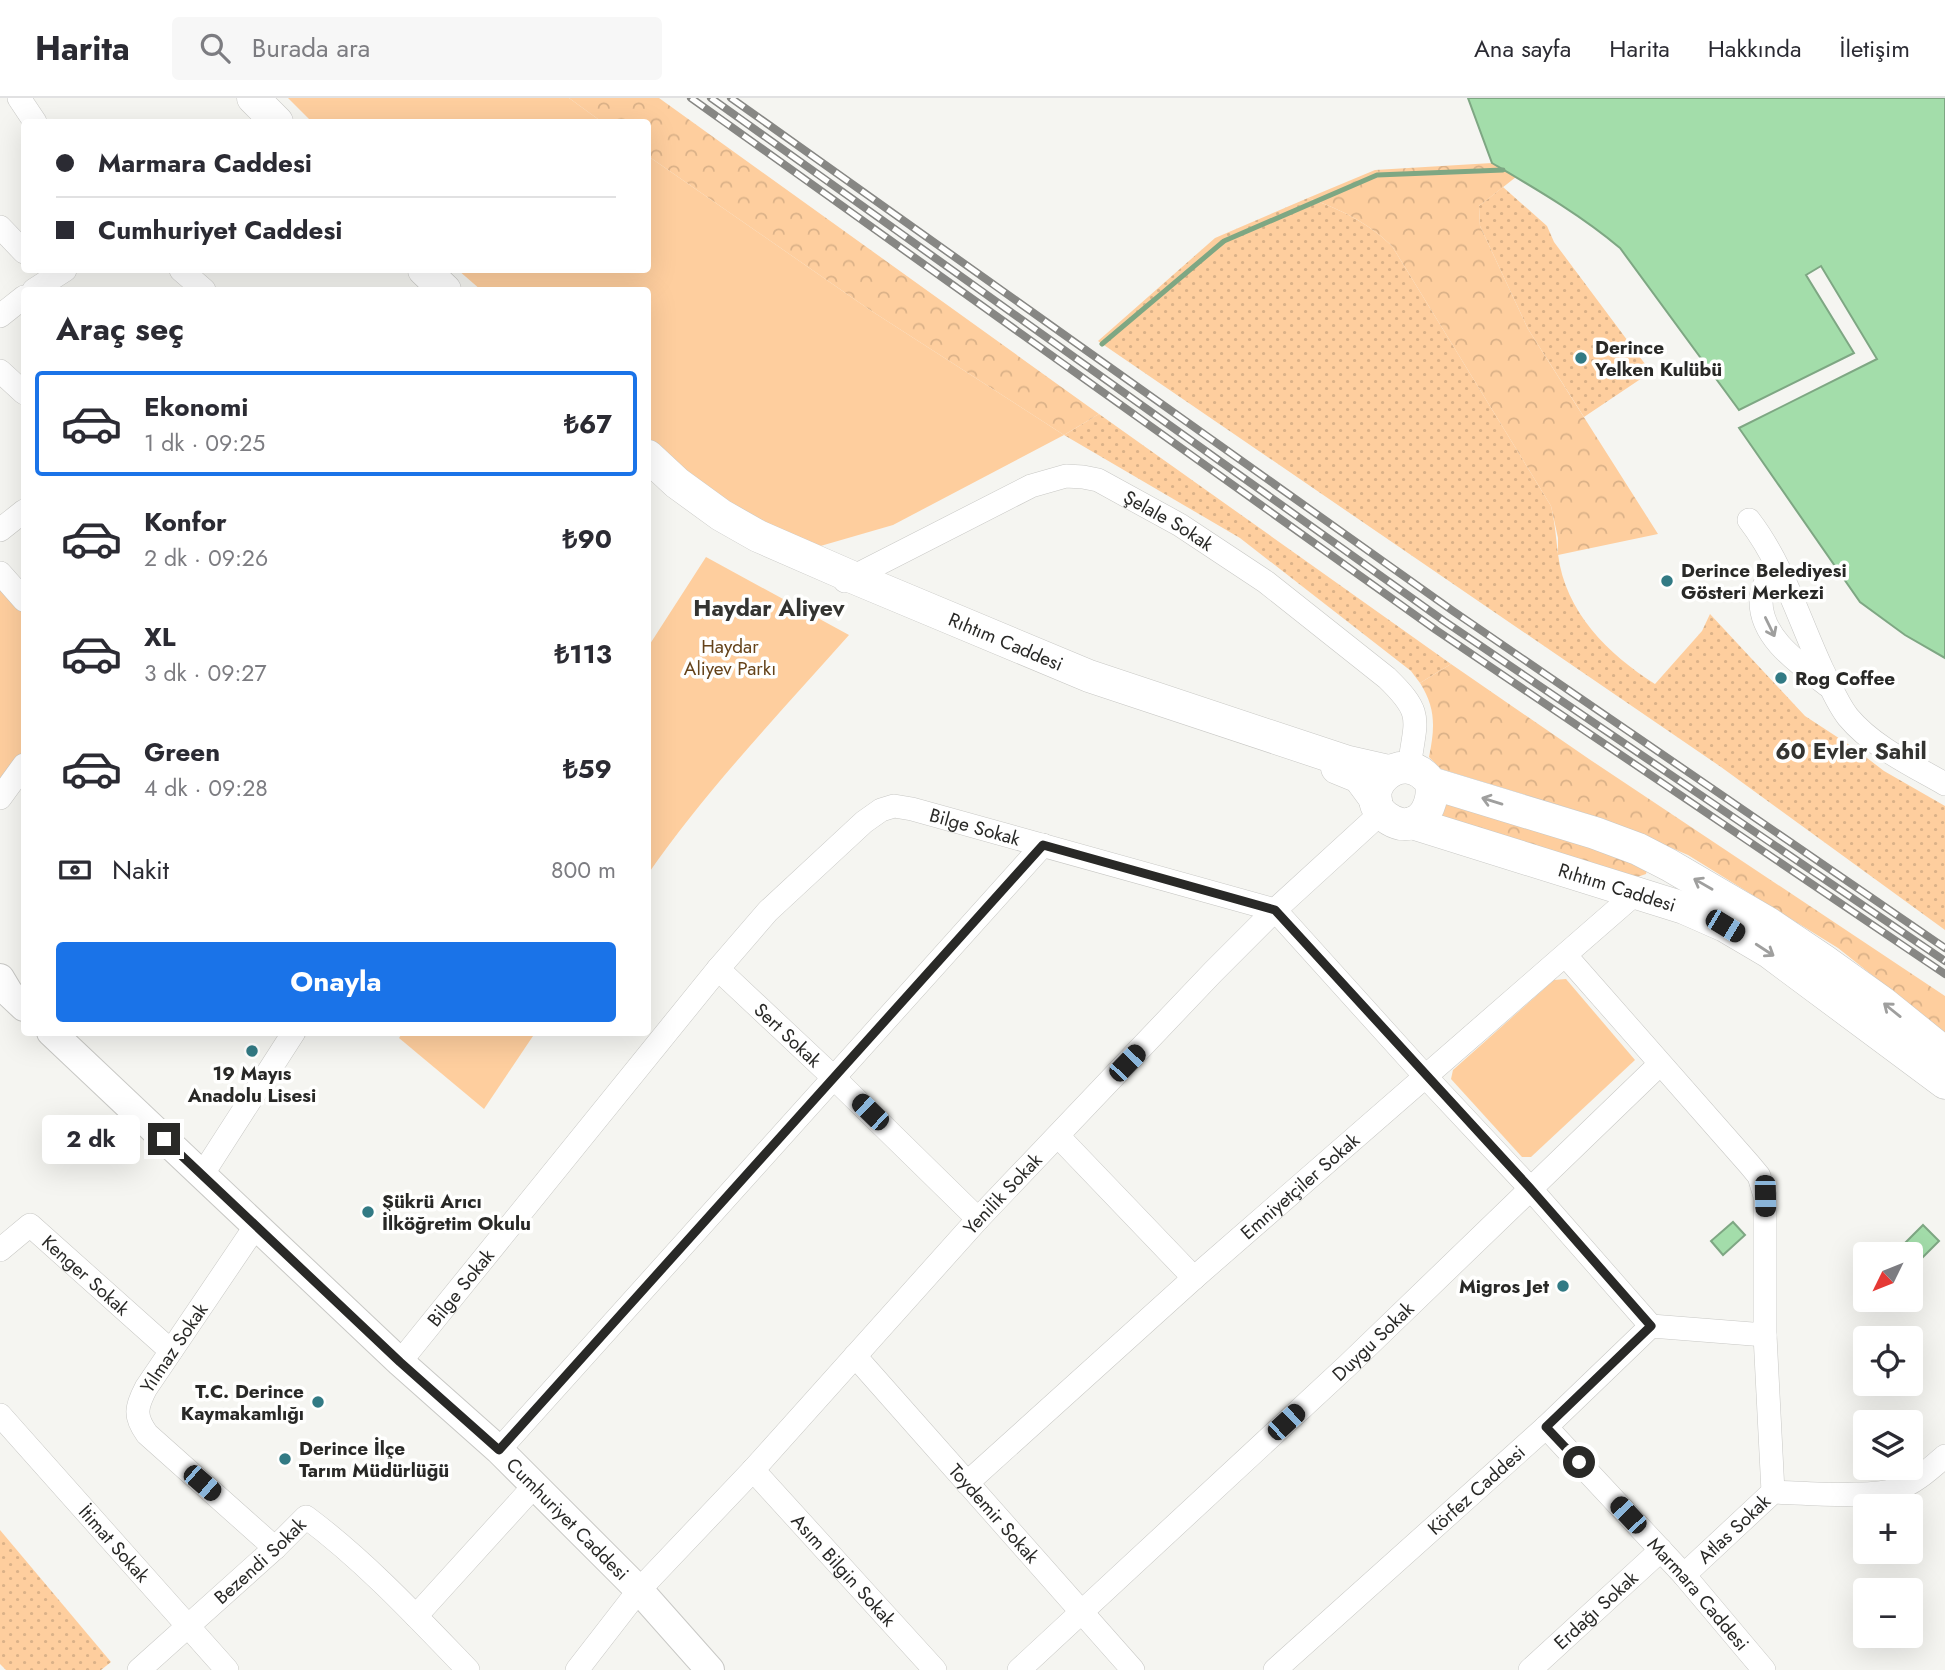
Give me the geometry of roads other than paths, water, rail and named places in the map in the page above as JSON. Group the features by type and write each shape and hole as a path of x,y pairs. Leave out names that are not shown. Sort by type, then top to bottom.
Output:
{"main road":[{"path":"253,98 274,119"},
{"path":"275,98 296,119"},
{"path":"427,273 442,287"},
{"path":"446,273 460,287"},
{"name":"Rıhtım Caddesi","path":"651,459 677,483 721,515 999,659 1082,691 1340,768 1359,777 1378,807 1401,824 1412,823 1684,908 1725,926 1769,951 1945,1083"},
{"name":"Rıhtım Caddesi","path":"651,477 703,518 746,544 1089,676 1345,761 1410,774 1595,832 1656,858 1779,930 1883,1003 1945,1053"},
{"path":"1378,807 1375,790 1410,774 1433,793 1428,810 1412,823"}],"street":[{"path":"19,98 33,119"},
{"path":"0,227 21,249"},
{"path":"184,273 201,287"},
{"path":"0,316 21,299"},
{"path":"0,371 21,390"},
{"name":"Şelale Sokak","path":"844,581 1031,486 1066,476 1098,480 1180,525 1266,582 1387,678 1402,693 1415,714 1410,774"},
{"path":"0,530 21,513"},
{"path":"1749,520 1765,541 1845,713 1889,752 1945,784"},
{"path":"1776,565 1763,586 1760,600 1765,620 1777,642 1864,722 1945,769"},
{"path":"0,573 21,597"},
{"path":"0,798 21,769"},
{"name":"Bilge Sokak","path":"400,1362 768,911 863,821 881,810 894,806 912,809 1275,910"},
{"name":"Yenilik Sokak","path":"577,1670 639,1590 753,1470 978,1219 1213,972 1378,807"},
{"path":"499,1450 1043,845"},
{"path":"1636,893 1655,873 1656,858"},
{"name":"Emniyetçiler Sokak","path":"967,1483 1194,1278 1636,893"},
{"path":"1275,910 1529,1187 1651,1326 1765,1335"},
{"path":"1566,956 1754,1170 1763,1186 1765,1335 1773,1492"},
{"name":"Sert Sokak","path":"718,969 978,1219"},
{"name":"Cumhuriyet Caddesi","path":"55,1036 400,1362 499,1450 639,1590 710,1670"},
{"path":"202,1175 291,1036"},
{"name":"Duygu Sokak","path":"1019,1670 1348,1365 1529,1187 1660,1064"},
{"path":"1058,1136 1194,1278"},
{"name":"Kenger Sokak","path":"0,1250 30,1225 171,1351"},
{"name":"Yılmaz Sokak","path":"256,1227 136,1407 141,1425 147,1434 275,1548"},
{"name":"Körfez Caddesi","path":"1275,1670 1546,1427 1651,1326"},
{"name":"Toydemir Sokak","path":"855,1356 1133,1670"},
{"name":"İtimat Sokak","path":"0,1415 227,1670"},
{"name":"Marmara Caddesi","path":"1546,1427 1684,1575 1765,1670"},
{"name":"Atlas Sokak","path":"1684,1575 1773,1492 1871,1493 1894,1490 1910,1483 1945,1456"},
{"name":"Asım Bilgin Sokak","path":"753,1470 935,1670"},
{"path":"416,1616 535,1485"},
{"name":"Bezendi Sokak","path":"139,1670 306,1517 331,1535 468,1670"},
{"name":"Erdağı Sokak","path":"1530,1670 1661,1550"}],"waterway":[{"path":"1102,344 1224,241 1377,175 1503,170"}],"railway":[{"path":"691,98 1436,630 1945,974"},
{"path":"711,98 1444,621 1945,961"},
{"path":"731,98 1453,611 1945,948"}],"place":[{"name":"Derince Yelken Kulübü","path":"1581,358"},
{"name":"Derince Belediyesi Gösteri Merkezi","path":"1667,581"},
{"name":"Rog Coffee","path":"1781,678"},
{"name":"19 Mayıs Anadolu Lisesi","path":"252,1051"},
{"name":"Şükrü Arıcı İlköğretim Okulu","path":"368,1212"},
{"name":"Migros Jet","path":"1563,1286"},
{"name":"T.C. Derince Kaymakamlığı","path":"318,1402"},
{"name":"Derince İlçe Tarım Müdürlüğü","path":"285,1459"}],"district":[{"name":"Haydar Aliyev","path":"769,608"},
{"name":"60 Evler Sahil","path":"1851,751"}],"park label":[{"name":"Haydar Aliyev Parkı","path":"730,657"}]}
